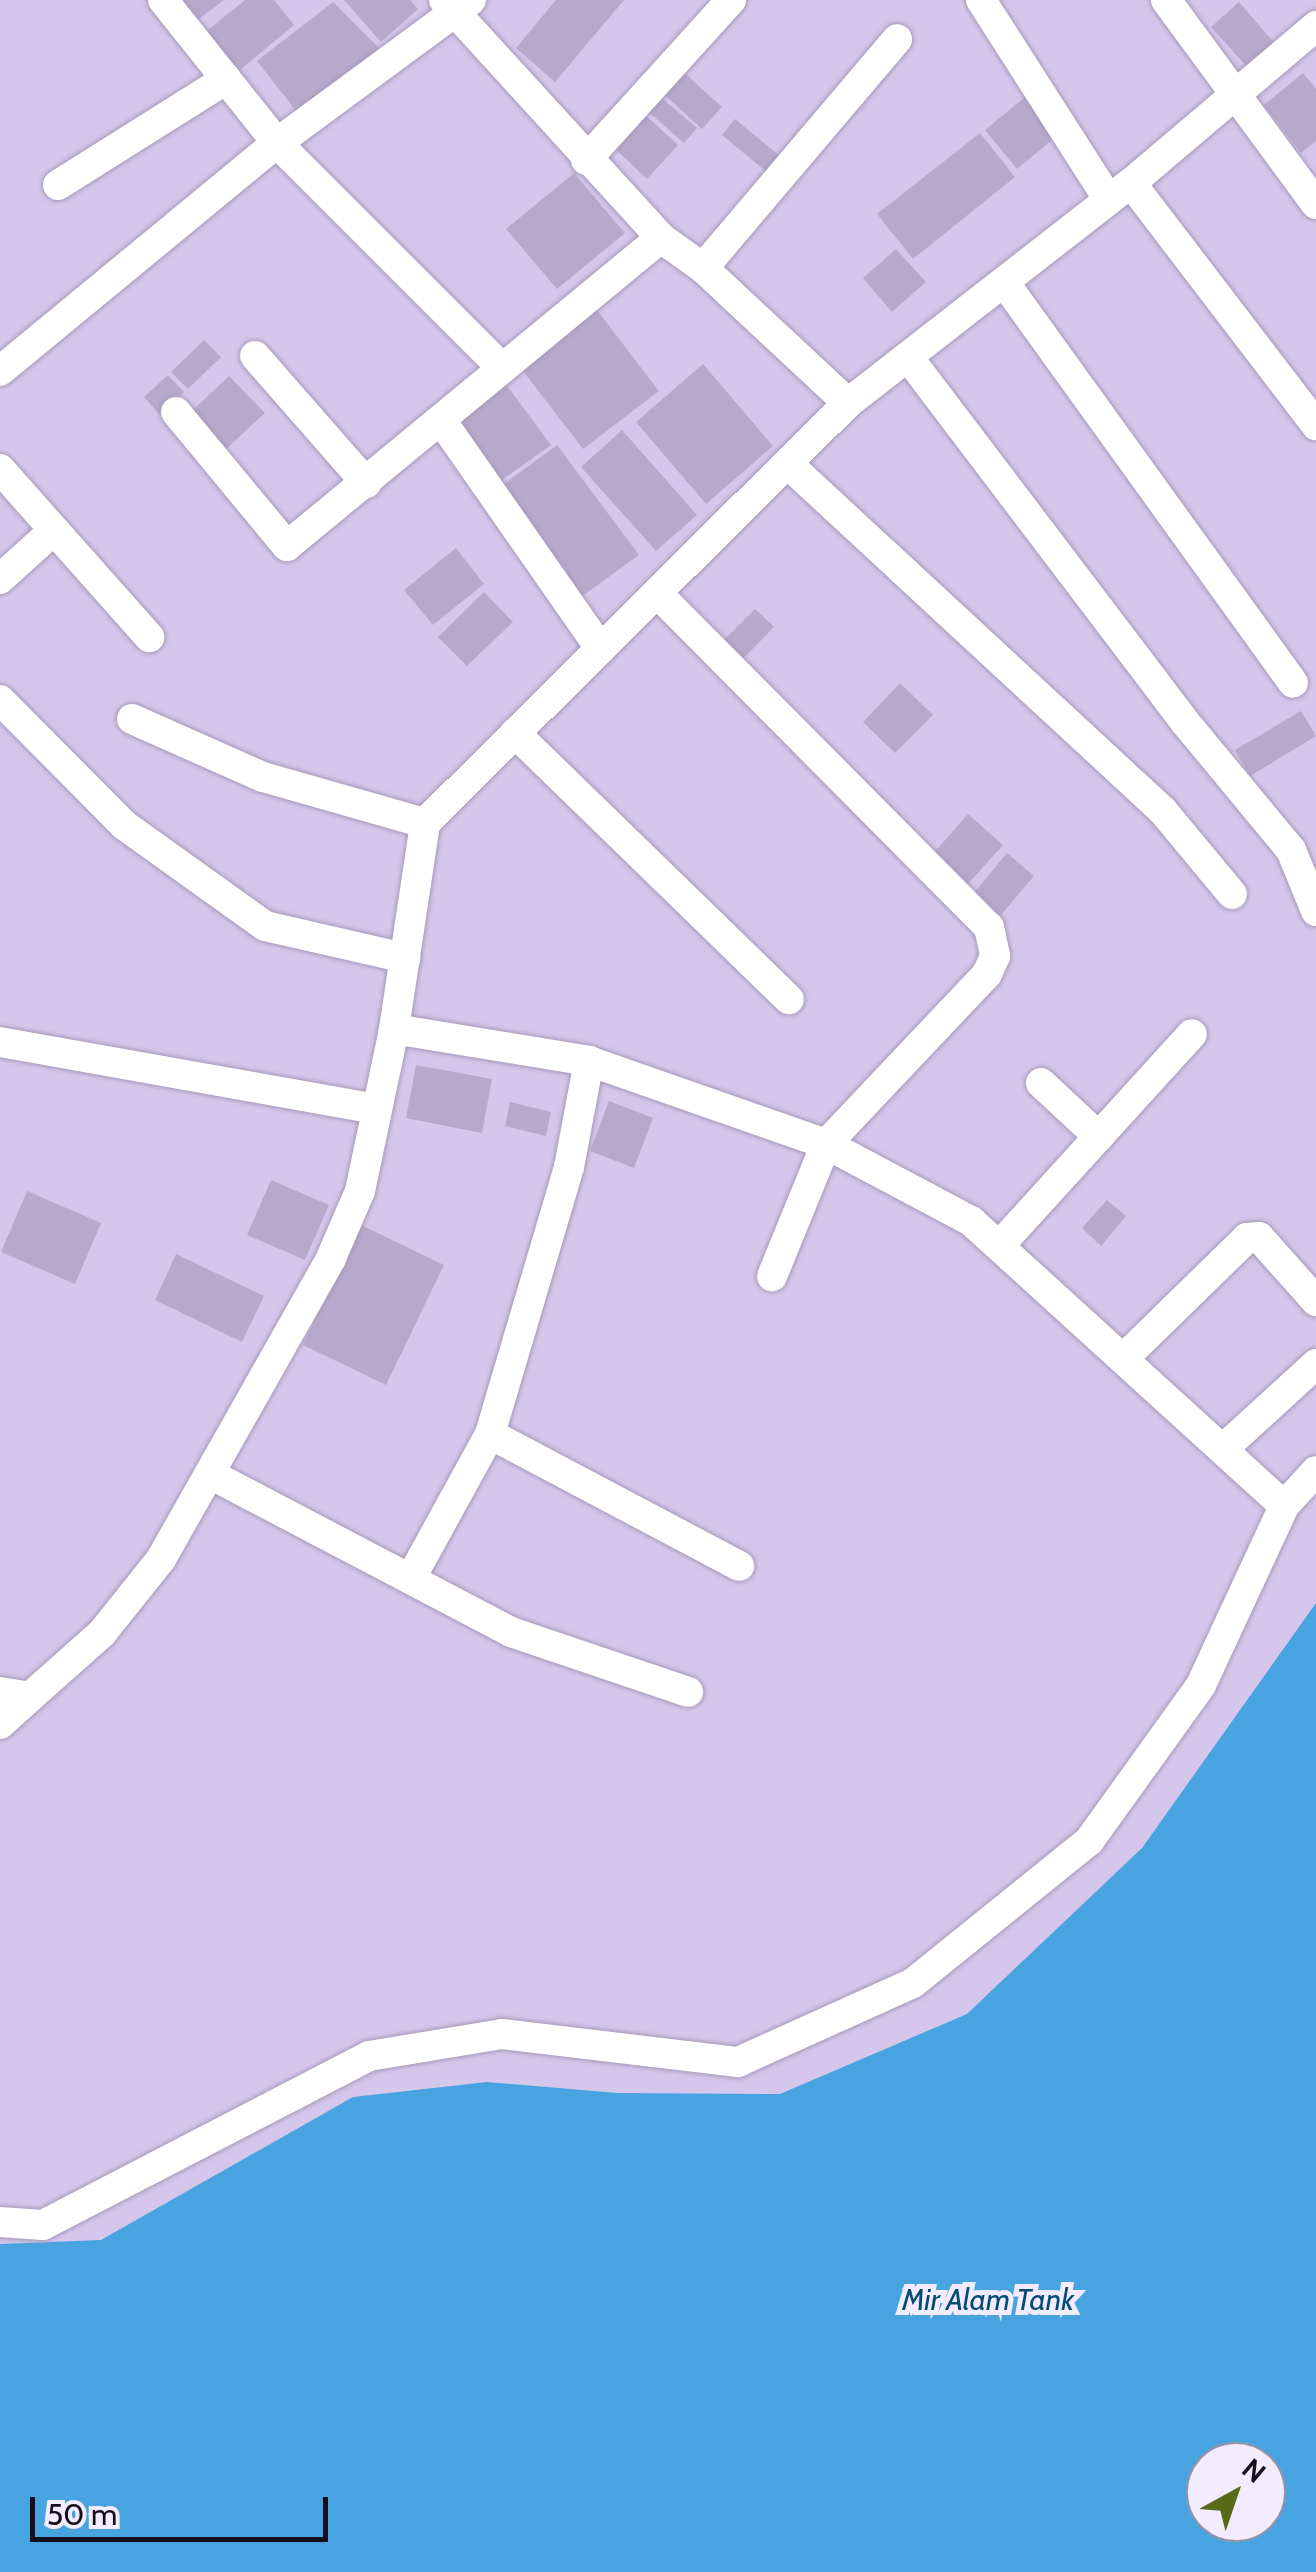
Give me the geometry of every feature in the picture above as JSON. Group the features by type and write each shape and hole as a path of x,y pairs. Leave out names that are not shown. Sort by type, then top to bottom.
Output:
{"street":[{"path":"163,0 277,143 502,368"},
{"path":"586,160 732,0"},
{"path":"980,0 1120,192 1316,425"},
{"path":"1166,0 1316,204"},
{"path":"0,371 277,143 457,5 586,160 661,238 702,268 848,403"},
{"path":"0,1724 15,1694 114,1618 161,1559 330,1258 360,1192 394,1029 425,824 848,403 1120,192 1316,26"},
{"path":"702,268 897,39"},
{"path":"58,185 226,79"},
{"path":"176,412 287,546 661,238"},
{"path":"1004,282 1293,683"},
{"path":"255,356 366,483"},
{"path":"908,357 1185,722 1304,846 1316,911"},
{"path":"441,420 601,649"},
{"path":"788,464 1163,811 1232,894"},
{"path":"0,469 149,637"},
{"path":"0,579 54,530"},
{"path":"657,593 989,927 995,956 987,974 826,1144 772,1276"},
{"path":"0,700 124,825 265,926 406,958"},
{"path":"132,719 262,777 425,824"},
{"path":"515,734 789,999"},
{"path":"394,1029 589,1061 826,1144 971,1221 1126,1356 1284,1506"},
{"path":"1000,1246 1192,1034"},
{"path":"0,1042 376,1110"},
{"path":"412,1576 490,1434 568,1167 589,1061"},
{"path":"1041,1083 1099,1136"},
{"path":"1126,1356 1247,1238 1258,1237 1316,1300"},
{"path":"1224,1449 1316,1364"},
{"path":"490,1434 738,1566"},
{"path":"0,2222 43,2225 368,2056 502,2034 738,2062 913,1982 1089,1841 1201,1685 1284,1506 1316,1471"},
{"path":"210,1474 412,1576 511,1632 688,1692"}],"water":[{"name":"Mir Alam Tank","path":"1316,1603 1316,2572 0,2572 0,2244 101,2240 353,2097 487,2082 617,2093 780,2094 967,2014 1142,1848"}],"building":[{"path":"173,0 224,0 191,25"},
{"path":"245,0 274,0 294,25 235,74 203,34"},
{"path":"344,0 410,0 418,9 381,42"},
{"path":"556,0 624,0 555,82 516,48"},
{"path":"333,2 380,49 297,112 257,61"},
{"path":"1239,2 1276,45 1249,69 1211,27"},
{"path":"679,68 722,107 702,129 659,90"},
{"path":"1303,73 1316,89 1316,141 1301,153 1264,105"},
{"path":"1030,93 1063,131 1017,169 985,130"},
{"path":"657,94 697,128 684,143 644,108"},
{"path":"641,111 678,145 647,179 611,145"},
{"path":"735,119 781,157 768,173 722,135"},
{"path":"980,133 1015,177 913,259 877,214"},
{"path":"574,173 625,233 557,289 506,229"},
{"path":"896,249 926,282 892,312 863,278"},
{"path":"596,309 659,391 583,449 520,367"},
{"path":"204,340 221,357 188,389 171,372"},
{"path":"703,364 773,446 706,504 636,422"},
{"path":"168,375 184,392 159,414 144,397"},
{"path":"229,376 265,413 226,449 191,412"},
{"path":"505,383 551,445 495,485 456,424"},
{"path":"622,430 697,515 656,551 581,467"},
{"path":"557,445 639,555 581,597 500,487"},
{"path":"456,548 484,584 433,625 404,590"},
{"path":"484,592 513,622 467,666 438,637"},
{"path":"755,609 774,627 737,665 718,646"},
{"path":"900,683 933,715 895,753 863,722"},
{"path":"1301,711 1316,736 1250,776 1235,750"},
{"path":"968,814 1003,845 966,886 932,855"},
{"path":"1007,853 1034,876 1000,916 973,894"},
{"path":"416,1065 492,1079 482,1133 406,1118"},
{"path":"609,1101 653,1118 634,1168 590,1151"},
{"path":"510,1102 551,1112 546,1136 505,1126"},
{"path":"271,1180 329,1205 305,1260 247,1235"},
{"path":"27,1191 101,1223 75,1284 1,1252"},
{"path":"1107,1200 1126,1216 1101,1246 1082,1228"},
{"path":"361,1225 444,1265 386,1385 303,1345"},
{"path":"176,1254 264,1296 242,1342 155,1300"}]}
